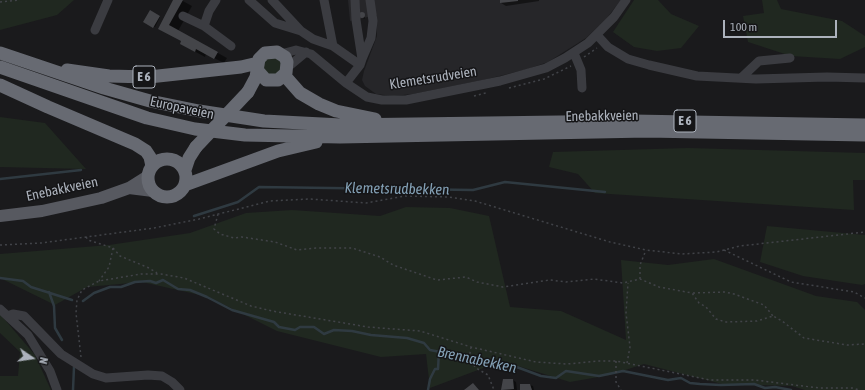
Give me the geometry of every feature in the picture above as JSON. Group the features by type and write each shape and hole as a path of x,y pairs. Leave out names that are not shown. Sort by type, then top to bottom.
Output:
{"highway":[{"path":"249,91 265,53 273,51 281,54"},
{"name":"Europaveien","path":"0,54 110,90 173,106 264,121 341,131"},
{"name":"E 6","path":"281,54 285,57 286,71 293,88 319,104 344,113 400,124"},
{"name":"E 6","path":"31,64 127,77 258,67"},
{"name":"Europaveien","path":"0,67 124,111 174,124 246,135 341,131"},
{"path":"258,67 263,78 270,81"},
{"path":"185,170 196,148 249,91 270,81 278,80 286,71"},
{"path":"0,85 135,144 146,151 150,171 149,185 153,191"},
{"name":"Enebakkveien","path":"341,131 400,124 632,121 865,125"},
{"name":"E 6","path":"153,191 161,196 171,197 180,193 185,185 278,151 341,131"},
{"name":"Enebakkveien","path":"341,131 647,131 865,134"},
{"path":"150,171 160,160 172,159 196,148"},
{"path":"172,159 181,164 185,170 187,177 185,185"}],"main road":[{"name":"Enebakkveien","path":"0,216 27,214 77,204 129,188 150,171"},
{"name":"Enebakkveien","path":"129,188 153,191"}],"street":[{"path":"95,30 108,0"},
{"path":"204,26 209,11 216,0"},
{"path":"249,0 275,23 301,31"},
{"path":"272,0 301,31 313,39 333,46 361,62"},
{"path":"324,0 333,46"},
{"path":"355,0 361,62"},
{"path":"365,0 371,30"},
{"path":"346,83 361,62 368,45 373,21 370,0"},
{"name":"Klemetsrudveien","path":"306,52 316,57 361,94 373,99 401,100 528,74 546,68 574,53 597,35 614,18 626,0"},
{"path":"183,16 204,26 231,46"},
{"path":"597,35 612,50 636,62 697,76 741,78 827,76 865,78"},
{"path":"281,54 296,50 306,52"},
{"path":"286,71 306,52"},
{"path":"574,53 581,70 582,88"},
{"path":"741,78 759,60 790,58"},
{"path":"0,309 28,335 41,353 57,390"},
{"path":"8,316 13,314 24,316 61,354 93,374 106,378 148,375 162,376 172,382 180,390"}],"path":[{"path":"0,2 20,0"},
{"path":"0,244 30,244 154,228 270,201 310,199 366,202 396,196 448,197 503,209 605,241 646,250 687,254 724,250 740,246 865,232"},
{"path":"218,214 214,229 220,234 234,238 242,237 274,242 297,250 316,248 352,248 380,257 393,265 437,280 466,277 477,282 503,287 550,280 566,282 594,279 623,284 640,279 659,287 692,293 725,292 764,305 773,316 804,338 847,345 865,344"},
{"path":"86,237 88,240 113,248 120,256 149,268 158,274"},
{"path":"99,281 109,267 113,248"},
{"path":"640,279 640,265 646,250"},
{"path":"724,250 791,282 854,292 865,298"},
{"path":"80,366 81,359 76,313 77,300 86,287 99,281 158,274 184,278 260,308 297,316 368,327 420,331 472,347 551,364 616,361 710,380 755,380 819,388 853,388 859,390"},
{"path":"627,363 630,347 626,313 628,283"},
{"path":"692,293 716,319 726,322 757,321 773,316"},
{"path":"472,347 469,359 476,368 488,374 494,390"},
{"path":"616,361 616,382 621,390"}],"shaded area":[{"path":"0,0 74,0 57,15 0,30"},
{"path":"348,0 621,0 606,19 586,38 548,62 528,69 483,80 413,94 393,96 376,94 365,86 362,80 377,36 377,15 350,21"},
{"path":"634,0 658,0 671,14 699,26 681,48 657,51 634,47 613,32"},
{"path":"762,0 777,0 781,9 842,21 865,36 865,47 840,59 791,56 748,42 743,16 764,13"},
{"path":"268,57 281,59 280,74 271,76 264,71 263,64"},
{"path":"0,117 45,123 86,169 0,167"},
{"path":"688,148 865,153 865,180 853,180 854,210 595,193 578,174 549,167 553,152"},
{"path":"406,207 450,208 489,216 510,307 561,311 626,340 621,260 668,265 714,259 816,296 857,302 865,310 865,390 805,390 792,386 722,384 644,364 610,375 570,382 502,361 430,388 426,354 381,357 277,331 209,297 142,282 87,287 55,305 0,278 0,254 109,245 190,233 246,213 292,210 380,216"},
{"path":"767,226 865,235 865,284 862,285 803,276 760,262"},
{"path":"0,314 35,355 51,390 0,390 0,376 18,376 20,352 0,333"}],"building":[{"path":"173,0 183,0 169,25 218,52 214,59 196,49 195,52 180,44 181,41 158,29"},
{"path":"500,0 518,0 518,1 500,3"},
{"path":"150,10 160,16 153,28 143,22"},
{"path":"362,12 365,15 362,18 359,15"},
{"path":"503,379 513,379 514,389 501,390"},
{"path":"473,383 479,390 464,390"},
{"path":"520,384 530,384 532,390 520,390"}],"waterway":[{"name":"Klemetsrudbekken","path":"0,179 81,170"},
{"name":"Klemetsrudbekken","path":"194,216 238,202 259,187 473,190 505,182 605,192"},
{"name":"Brennabekken","path":"0,278 23,281 31,287 72,300"},
{"name":"Brennabekken","path":"83,301 94,293 110,287 121,287 135,282 150,281 156,283 163,280 178,289 190,290 232,310 274,322 279,327 295,330 300,327 314,327 324,334 334,330 407,338 424,343 430,350 514,366 541,376 556,378 566,371 599,376 623,371 668,380 681,378 690,383 721,385 754,384 765,388 775,387 791,390"},
{"path":"49,292 54,306 55,328 62,340"},
{"path":"428,390 430,379 435,369 438,369 439,351"},
{"path":"73,390 74,367"}]}
